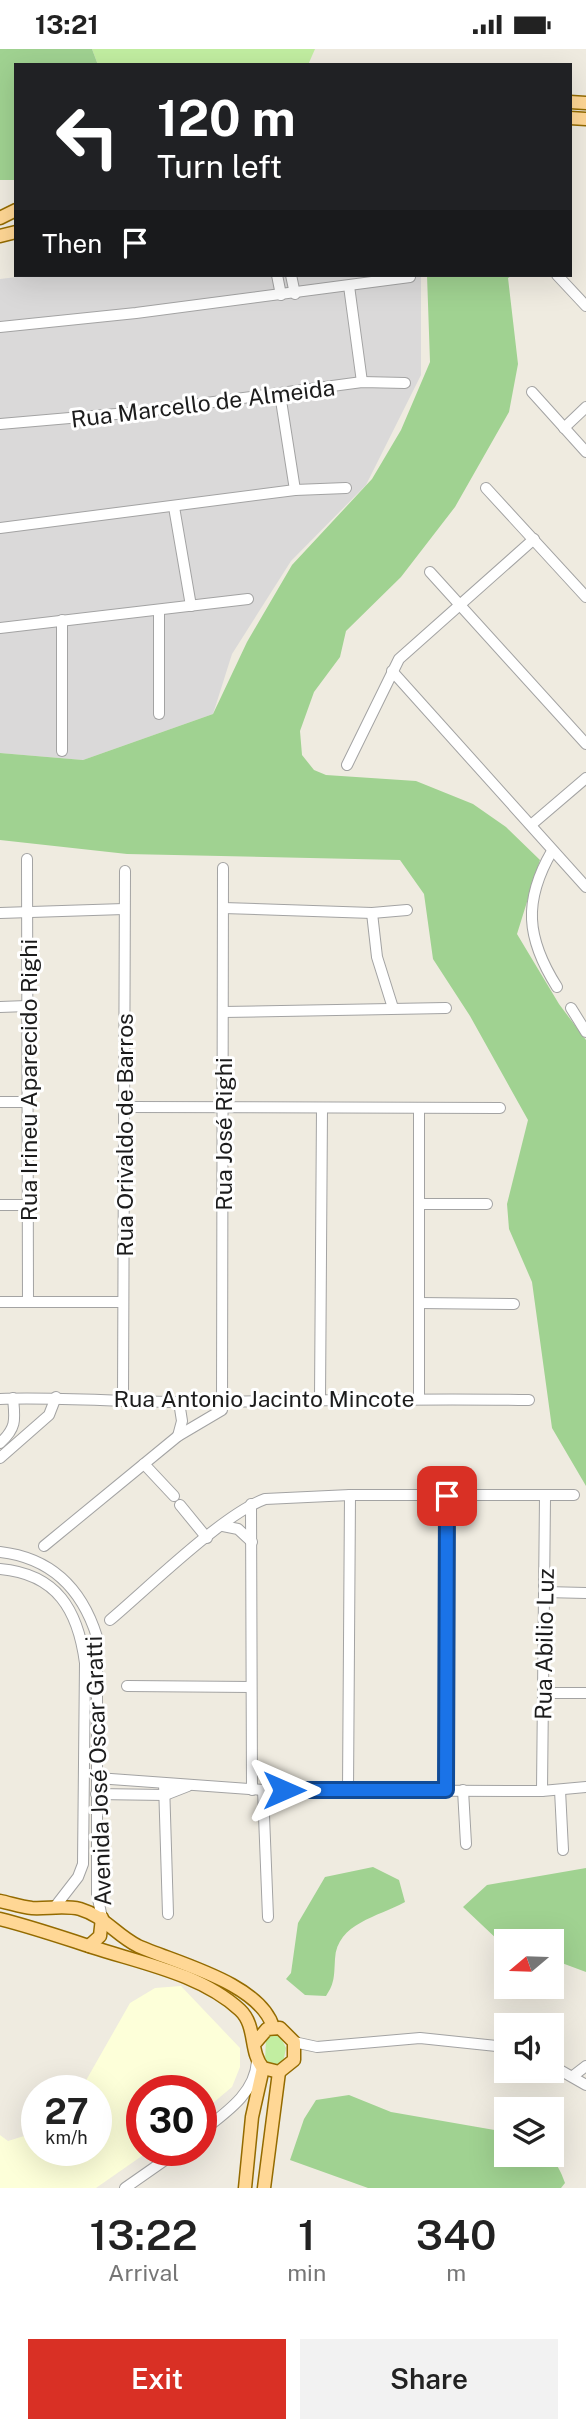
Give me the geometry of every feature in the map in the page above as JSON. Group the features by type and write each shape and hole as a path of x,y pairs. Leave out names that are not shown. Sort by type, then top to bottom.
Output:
{"main road":[{"path":"0,1901 28,1908 74,1907 102,1918 122,1937 138,1946 209,1974 239,1990 264,2010 273,2027"},
{"path":"49,1931 48,1919 54,1908"},
{"path":"89,1946 100,1936 102,1918"},
{"path":"0,1919 49,1931 168,1971 214,1993 247,2019 260,2064 245,2188"},
{"path":"255,2043 261,2032 273,2027 286,2031 294,2042 294,2060 279,2072 264,2188"},
{"path":"260,2064 279,2072"}],"street":[{"path":"277,277 281,295"},
{"path":"291,277 295,294"},
{"path":"0,327 295,294 410,277"},
{"path":"559,277 586,306"},
{"path":"349,286 362,382"},
{"name":"Rua Marcello de Almeida","path":"0,424 113,415 362,382 405,383"},
{"path":"532,392 586,452"},
{"path":"280,394 295,490"},
{"path":"564,428 586,407"},
{"path":"0,528 295,490 346,488"},
{"path":"486,488 586,597"},
{"path":"174,507 191,606"},
{"path":"347,765 392,671 405,653 534,540"},
{"path":"430,572 586,744"},
{"path":"0,628 248,599"},
{"path":"159,610 159,714"},
{"path":"62,620 62,751"},
{"path":"392,671 586,887"},
{"path":"531,825 586,778"},
{"path":"552,851 538,875 531,910 536,947 557,987"},
{"name":"Rua Irineu Aparecido Righi","path":"27,859 28,1302"},
{"name":"Rua José Righi","path":"223,868 223,1401"},
{"name":"Rua Orivaldo de Barros","path":"123,1398 125,871"},
{"path":"223,908 372,913 407,910"},
{"path":"0,913 124,909"},
{"path":"372,913 376,950 393,1008"},
{"path":"0,1007 27,1006"},
{"path":"223,1012 446,1008"},
{"path":"571,1008 586,1032"},
{"path":"0,1102 27,1102"},
{"path":"124,1107 499,1108"},
{"path":"320,1399 322,1108"},
{"path":"419,1108 419,1398"},
{"path":"419,1204 487,1204"},
{"path":"0,1205 27,1205"},
{"path":"0,1302 123,1302"},
{"path":"419,1303 514,1304"},
{"path":"0,1458 49,1415 57,1397"},
{"path":"0,1443 12,1432 16,1423 13,1398"},
{"name":"Rua Antonio Jacinto Mincote","path":"0,1399 123,1398 179,1402 419,1398 528,1400"},
{"path":"199,1425 200,1401"},
{"path":"44,1546 178,1436 219,1414 223,1401"},
{"path":"178,1436 182,1421 179,1402"},
{"path":"144,1464 207,1538"},
{"path":"348,1790 349,1495"},
{"path":"110,1620 251,1504 280,1497 349,1495 574,1495"},
{"path":"446,1790 447,1496"},
{"name":"Rua Abilio Luz","path":"542,1791 545,1497"},
{"path":"251,1504 251,1687 268,1917"},
{"path":"223,1526 237,1529 252,1542"},
{"name":"Avenida José Oscar Gratti","path":"0,1552 33,1558 54,1570 83,1601 91,1619 99,1660 97,1894 102,1918"},
{"name":"Avenida José Oscar Gratti","path":"0,1569 20,1571 43,1581 66,1604 82,1640 85,1663 83,1864 78,1877 54,1908"},
{"path":"545,1592 586,1593"},
{"path":"127,1686 251,1687"},
{"path":"543,1693 586,1693"},
{"path":"97,1778 257,1790 542,1791 586,1787"},
{"path":"164,1783 168,1914"},
{"path":"96,1794 165,1795 188,1786"},
{"path":"463,1790 466,1844"},
{"path":"560,1790 563,1850"},
{"path":"294,2042 317,2047 420,2038 494,2045"},
{"path":"294,2060 317,2047"},
{"path":"217,2120 230,2111 253,2081 260,2064"},
{"path":"573,2076 586,2066"},
{"path":"564,2072 586,2085"},
{"path":"230,2111 252,2116"},
{"path":"125,2188 156,2166"}],"shaded area":[{"path":"421,277 421,375 366,485 291,561 232,654 213,714 83,760 0,753 0,279"},
{"path":"181,1986 240,2048 240,2067 232,2087 217,2100 217,2075 126,2075 128,2166 96,2188 0,2188 0,2135 8,2141 21,2137 21,2166 112,2166 112,2075 89,2075 130,2003 155,1988"}],"green space":[{"path":"0,49 92,49 97,63 14,63 14,180 0,180"},
{"path":"92,49 315,49 309,63 97,63"},
{"path":"427,277 510,277 518,364 509,412 455,507 401,577 346,631 340,657 314,692 300,731 302,755 314,770 326,775 416,781 473,804 506,827 540,860 517,934 559,1004 586,1040 586,1486 552,1428 532,1282 509,1229 507,1204 528,1120 470,1016 433,959 424,894 400,860 127,854 0,840 0,753 83,760 213,714 247,642 292,565 372,479 401,430 430,362"},
{"path":"373,1867 399,1880 405,1902 351,1929 337,1947 333,1983 326,1996 305,1995 286,1979 291,1973 298,1923 325,1877"},
{"path":"586,1868 586,1972 564,1964 564,1929 494,1929 494,1936 463,1907 487,1885"},
{"path":"271,2035 280,2036 286,2048 283,2063 273,2068 265,2061 266,2039"},
{"path":"349,2095 391,2112 494,2130 494,2167 558,2167 565,2183 561,2188 368,2188 290,2160 304,2119 316,2100"}],"route":[{"path":"284,1790 446,1790 447,1496"}]}
